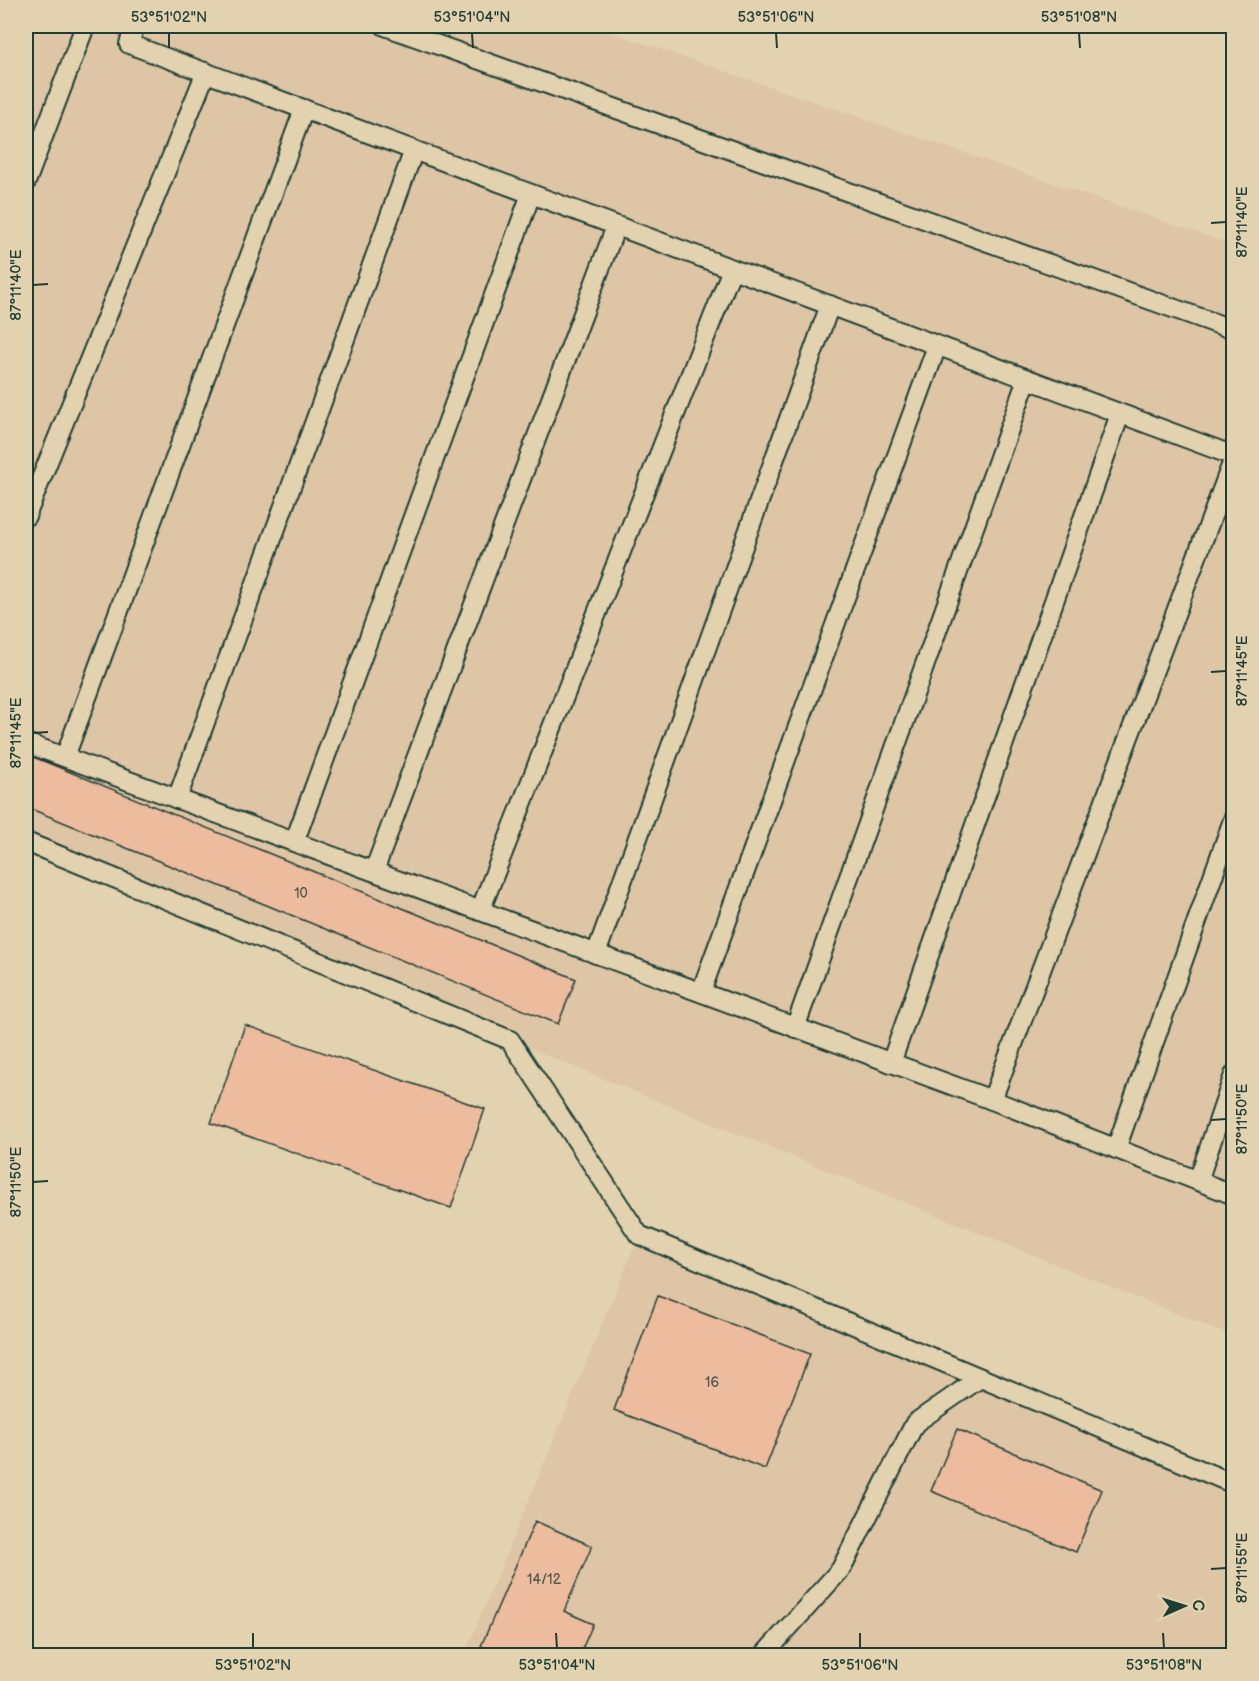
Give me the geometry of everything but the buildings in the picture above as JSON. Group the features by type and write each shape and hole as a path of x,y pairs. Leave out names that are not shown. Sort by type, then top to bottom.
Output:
{"lane":[{"path":"26,182 85,26"},
{"path":"135,26 129,44 1233,457 992,1100"},
{"path":"386,26 1233,330"},
{"path":"26,516 206,72"},
{"path":"65,757 303,109"},
{"path":"177,799 414,150"},
{"path":"298,832 531,194"},
{"path":"374,871 616,226"},
{"path":"480,911 732,269"},
{"path":"596,954 830,305"},
{"path":"701,993 937,346"},
{"path":"795,1028 1027,379"},
{"path":"891,1063 1120,414"},
{"path":"26,742 992,1100 1233,1195"},
{"path":"1116,1149 1233,817"},
{"path":"26,842 510,1040 639,1235 1233,1484"},
{"path":"1198,1181 1233,1075"},
{"path":"763,1656 841,1569 915,1423 980,1378"}],"shaded area":[{"path":"26,26 593,26 1233,245 1233,1337 26,842"},
{"path":"639,1235 1233,1484 1233,1655 464,1656"}]}
